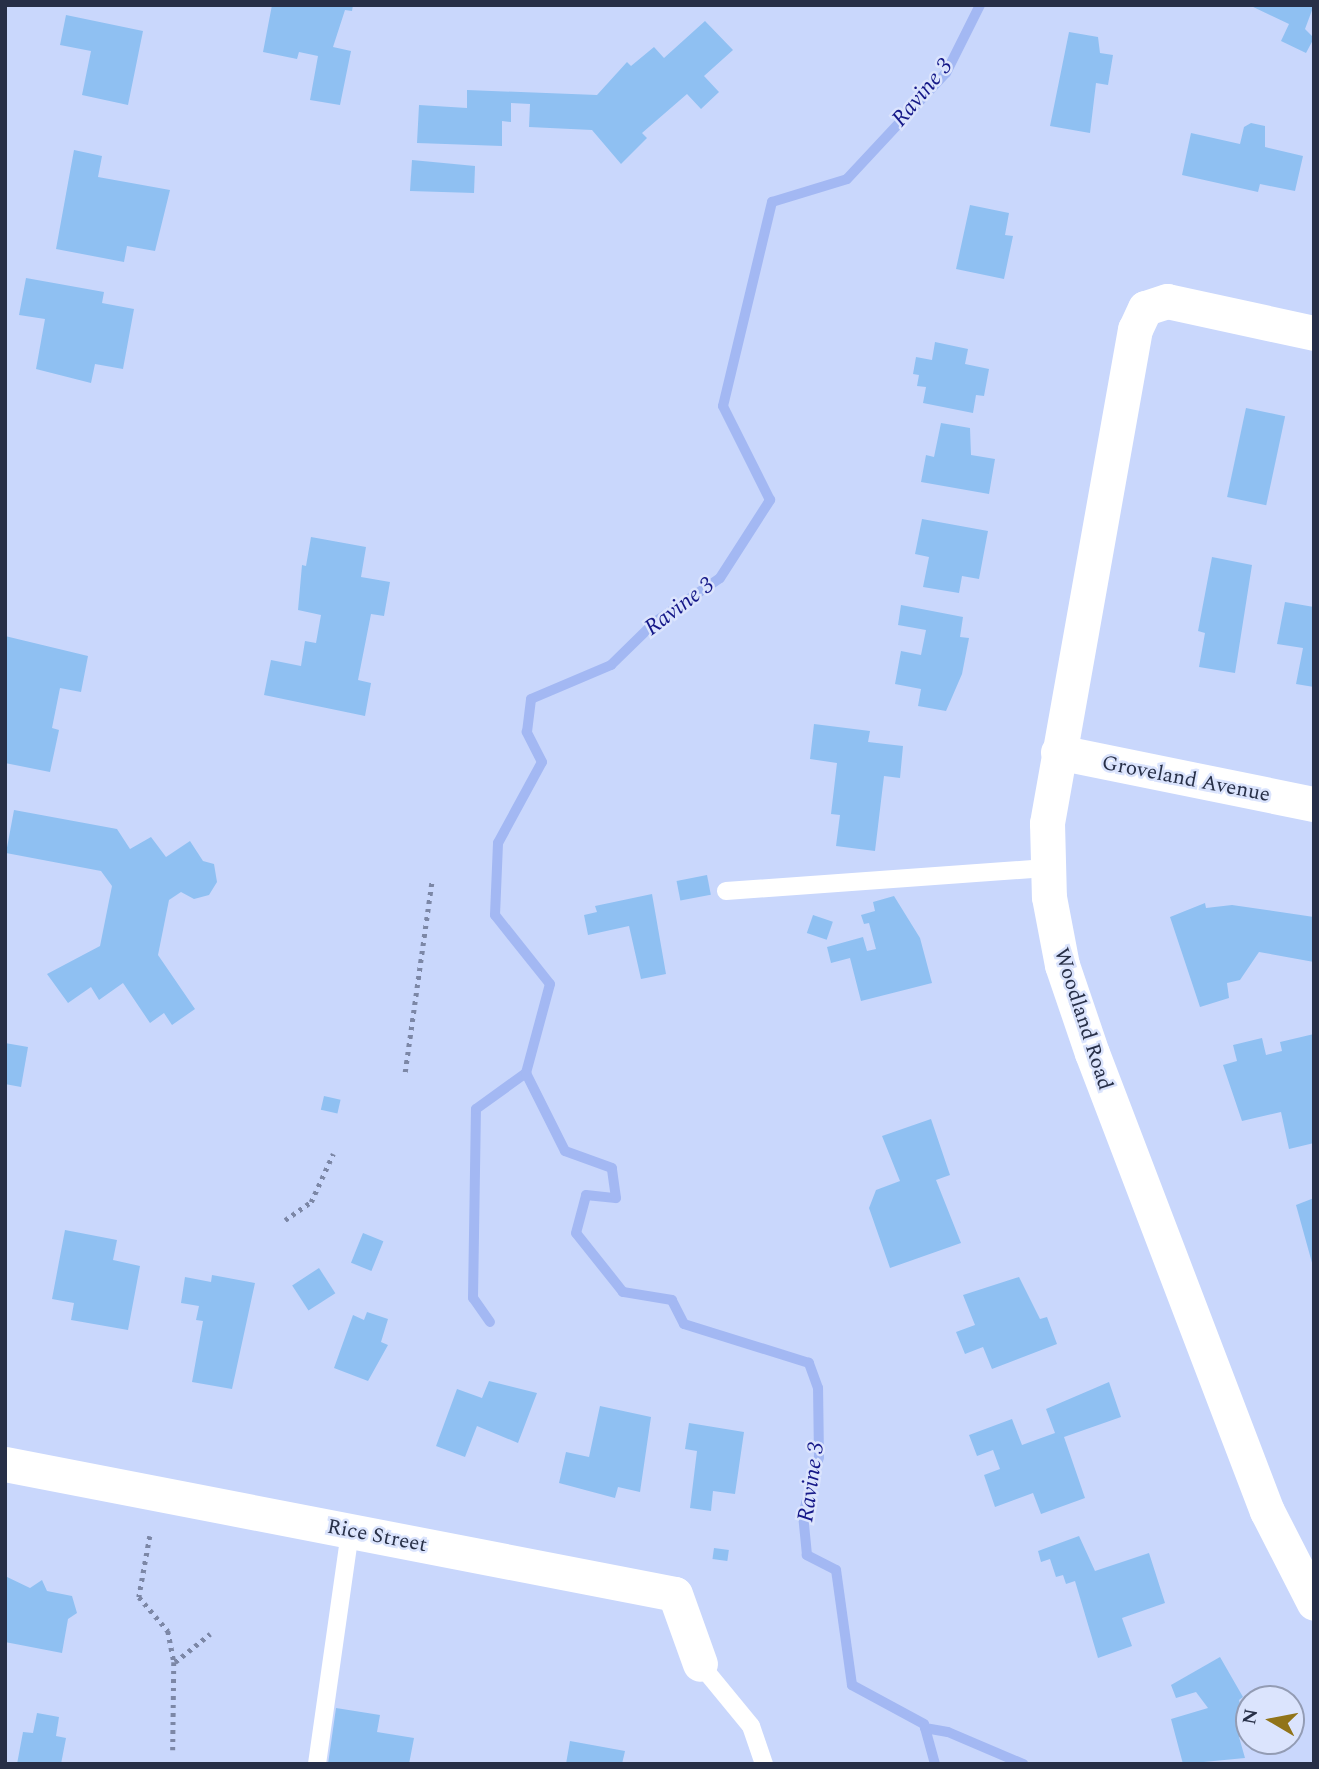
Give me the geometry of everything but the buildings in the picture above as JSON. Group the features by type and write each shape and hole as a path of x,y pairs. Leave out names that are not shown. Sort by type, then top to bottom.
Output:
{"street":[{"name":"Woodland Road","path":"1314,333 1167,301 1145,308 1135,329 1121,402 1047,823 1049,868 1062,965 1092,1053 1267,1511 1314,1603"},
{"name":"Groveland Avenue","path":"1058,752 1314,804"},
{"name":"Rice Street","path":"5,1464 675,1594 700,1664"}],"lane":[{"path":"726,891 1049,868"},
{"path":"317,1764 350,1531"},
{"path":"700,1664 751,1726 764,1764"}],"path":[{"path":"405,1072 432,881"},
{"path":"285,1220 311,1202 331,1167 332,1154"},
{"path":"150,1536 139,1597 161,1622 174,1662 173,1750"},
{"path":"174,1662 211,1634"}],"waterway":[{"name":"Ravine 3","path":"935,1764 924,1724 852,1685 836,1570 807,1555 803,1514 819,1457 818,1388 809,1363 684,1324 672,1300 623,1292 576,1233 586,1195 616,1198 612,1168 565,1151 526,1073 550,984 495,915 498,843 542,762 527,732 531,699 611,665 655,622 720,578 770,500 723,406 772,202 847,179 946,73 980,5"},
{"name":"Ravine 3","path":"490,1322 473,1298 476,1109 526,1073"},
{"name":"Ravine 3","path":"925,1728 948,1732 1023,1764"}]}
